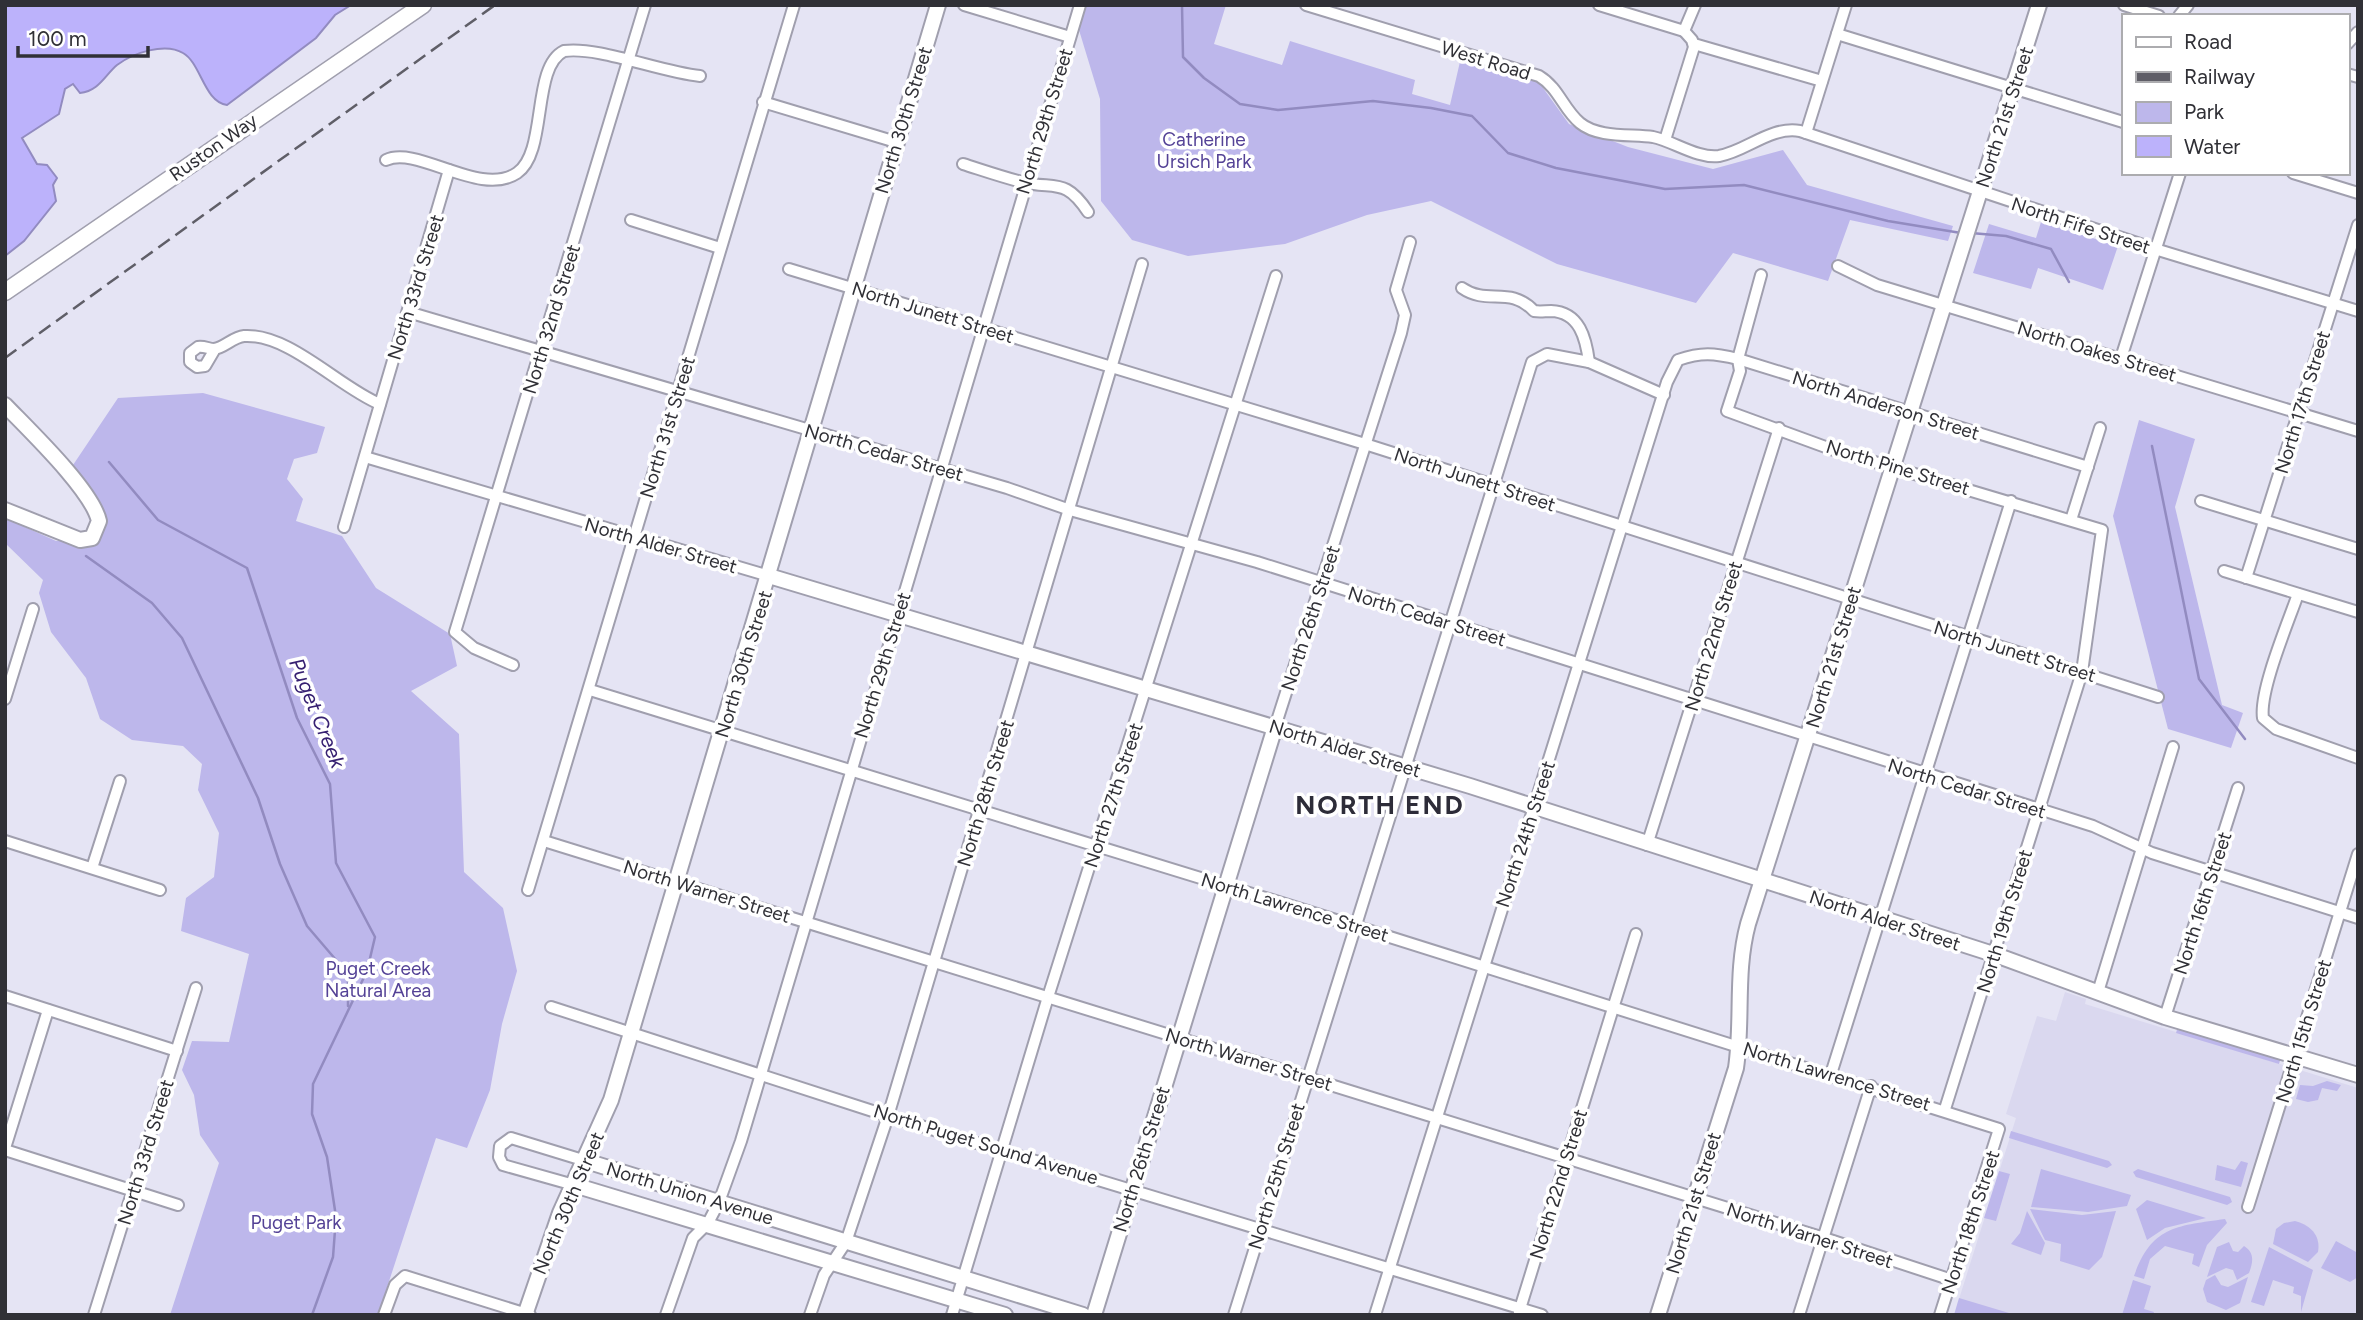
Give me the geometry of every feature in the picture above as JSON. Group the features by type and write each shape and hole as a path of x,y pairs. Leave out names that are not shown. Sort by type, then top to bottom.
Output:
{"main road":[{"name":"Ruston Way","path":"5,292 423,5"}],"street":[{"name":"North 32nd Street","path":"513,665 474,648 456,632 645,5"},
{"name":"North 31st Street","path":"528,890 794,5"},
{"name":"North 30th Street","path":"527,1314 554,1229 611,1100 939,5"},
{"path":"964,5 1070,37"},
{"name":"North 29th Street","path":"666,1315 693,1238 708,1223 719,1202 761,1072 1080,5"},
{"name":"West Road","path":"1306,5 1539,76 1555,89 1566,109 1579,123 1592,130 1665,140 1713,156 1779,132 1793,130 1807,133"},
{"path":"1600,5 1684,31 1694,44 1822,81"},
{"path":"1684,31 1695,5"},
{"path":"1807,133 1846,5"},
{"name":"North 21st Street","path":"1658,1315 1736,1068 1739,1045 1738,989 1743,944 2039,5"},
{"path":"2124,5 2153,14"},
{"path":"1837,34 2122,122"},
{"path":"1665,140 1694,44"},
{"path":"386,160 404,158 495,180 518,173 528,156 552,62 564,51 582,50 671,73 700,76"},
{"path":"763,102 896,142"},
{"name":"North Fife Street","path":"1807,133 1979,194 2358,311"},
{"path":"962,164 1025,183 1064,187 1079,198 1088,212"},
{"name":"North 33rd Street","path":"344,527 449,170"},
{"path":"2121,358 2179,175"},
{"path":"2300,175 2358,193"},
{"path":"631,220 720,248"},
{"name":"North 17th Street","path":"2246,578 2358,225"},
{"name":"North 26th Street","path":"1094,1315 1131,1188 1404,320 1396,290 1410,242"},
{"name":"North 28th Street","path":"810,1315 831,1262 846,1242 888,1116 1142,264"},
{"name":"North Oakes Street","path":"1838,266 1877,285 2358,431"},
{"name":"North Junett Street","path":"789,269 1365,444 2158,697"},
{"path":"1738,359 1761,275"},
{"name":"North 27th Street","path":"954,1308 1048,997 1276,276"},
{"path":"1462,288 1479,297 1497,295 1520,299 1534,311 1553,311 1569,317 1581,327 1589,362 1664,395"},
{"name":"North Cedar Street","path":"408,312 1070,510 1257,562 1322,585 1449,622 1925,775 2093,826 2142,846 2152,853 2358,918"},
{"path":"215,349 243,337 263,340 304,357 358,395 380,404"},
{"name":"North Anderson Street","path":"1684,358 1697,353 1712,352 1738,359 2088,467"},
{"name":"North 25th Street","path":"1234,1315 1306,1077 1531,366 1536,357 1547,354 1589,362"},
{"name":"North 24th Street","path":"1375,1315 1664,395 1675,365 1684,358"},
{"name":"North Pine Street","path":"1738,359 1740,371 1727,411 1892,467 2071,520"},
{"path":"5,405 63,468 97,514 99,521 92,538 80,540 5,510"},
{"name":"North 22nd Street","path":"1647,845 1779,428"},
{"path":"2071,520 2100,428"},
{"name":"North Alder Street","path":"365,457 1404,766 1993,954 2165,1017 2358,1075"},
{"path":"2201,501 2358,549"},
{"path":"1831,1074 2011,502"},
{"name":"North 19th Street","path":"1945,1109 2082,672 2102,530 2071,520"},
{"path":"2224,571 2358,612"},
{"path":"2298,594 2262,706 2266,723 2358,758"},
{"path":"5,699 9,676 33,609"},
{"name":"North Lawrence Street","path":"590,690 1945,1109 1999,1129"},
{"path":"2098,992 2173,747"},
{"path":"92,868 120,781"},
{"name":"North 16th Street","path":"2165,1017 2238,788"},
{"path":"5,841 160,890"},
{"name":"North Warner Street","path":"544,841 1952,1280"},
{"name":"North 15th Street","path":"2248,1207 2358,854"},
{"name":"North 22nd Street","path":"1519,1311 1636,934"},
{"name":"North 33rd Street","path":"94,1315 196,988"},
{"path":"5,996 177,1051"},
{"name":"North Puget Sound Avenue","path":"551,1007 761,1072 888,1116 1390,1267 1519,1311 1542,1315"},
{"path":"48,1010 5,1149 178,1205"},
{"path":"1800,1315 1871,1086"},
{"name":"North 18th Street","path":"1941,1315 1999,1129"},
{"name":"North Union Avenue","path":"1005,1315 954,1308 831,1262 708,1223 503,1165 499,1157 500,1146 511,1138 1083,1315"},
{"path":"384,1315 396,1285 405,1276 527,1314"}],"shaded area":[{"path":"2065,992 2086,999 2085,1004 2358,1088 2358,1315 1954,1315 2016,1118 2006,1114 2037,1016 2056,1021"}],"green space":[{"name":"Catherine Ursich Park","path":"1086,5 1226,5 1214,44 1282,65 1290,41 1415,80 1412,94 1450,105 1462,53 1533,74 1569,124 1628,147 1713,169 1783,150 1807,185 1953,226 1948,241 1850,220 1828,281 1733,253 1696,303 1557,264 1431,201 1367,215 1285,244 1188,256 1132,240 1101,201 1100,99 1079,30"},
{"path":"2041,222 2118,246 2103,290 2038,268 2031,289 1973,273 1989,224 2036,238"},
{"name":"Puget Creek Natural Area","path":"203,393 325,427 317,453 294,459 287,479 303,499 296,521 342,536 376,588 450,634 457,666 411,691 459,734 464,872 503,908 517,971 502,1024 490,1090 467,1148 436,1138 378,1315 170,1315 219,1163 200,1135 194,1095 182,1070 192,1041 229,1042 249,954 181,931 186,898 214,877 219,833 198,790 202,764 183,746 132,740 100,719 86,678 51,632 39,593 43,580 5,543 5,518 56,541 92,541 98,501 71,468 118,398"},
{"path":"2139,420 2195,439 2175,507 2222,705 2243,713 2231,748 2168,729 2113,516"},
{"path":"2178,1026 2281,1057 2279,1064 2176,1033"},
{"path":"2327,1081 2341,1085 2337,1091 2322,1088 2318,1100 2308,1102 2296,1099 2300,1085 2313,1086"},
{"path":"2011,1131 2109,1161 2112,1165 2107,1168 2009,1138"},
{"path":"2241,1161 2248,1163 2241,1187 2215,1180 2217,1165 2235,1170"},
{"path":"2041,1169 2131,1195 2127,1206 2088,1212 2031,1207"},
{"path":"2138,1169 2230,1197 2232,1202 2227,1205 2136,1177 2133,1172"},
{"path":"1999,1171 2010,1174 1996,1221 1984,1218"},
{"path":"2147,1200 2206,1218 2165,1228 2147,1240 2136,1209"},
{"path":"2030,1209 2082,1215 2116,1211 2102,1257 2089,1270 2060,1261 2061,1244 2045,1240"},
{"path":"2027,1211 2045,1243 2041,1255 2011,1244 2020,1233"},
{"path":"2225,1219 2227,1223 2207,1245 2199,1267 2192,1264 2194,1254 2165,1246 2150,1259 2144,1279 2134,1276 2141,1259 2158,1237 2180,1227"},
{"path":"2295,1221 2310,1228 2318,1241 2318,1252 2308,1262 2273,1244 2276,1229 2284,1223"},
{"path":"2336,1241 2358,1253 2358,1277 2350,1282 2321,1268"},
{"path":"2229,1242 2233,1251 2238,1252 2244,1246 2250,1252 2252,1261 2249,1273 2237,1280 2233,1270 2226,1268 2207,1277 2217,1247"},
{"path":"2269,1247 2313,1270 2301,1312 2301,1296 2293,1293 2294,1287 2273,1280 2264,1306 2251,1302"},
{"path":"2215,1275 2221,1285 2228,1287 2248,1277 2240,1303 2226,1310 2207,1302 2203,1289 2206,1280"},
{"path":"2133,1280 2151,1286 2144,1309 2154,1312 2153,1315 2122,1315"},
{"path":"1959,1298 2009,1313 1954,1315"}],"water":[{"path":"5,5 351,5 335,15 316,38 227,105 213,97 189,58 176,50 167,49 149,50 124,61 87,92 80,93 73,84 65,89 59,114 22,138 37,164 47,165 57,178 53,185 56,201 24,241 5,256"}],"waterway":[{"path":"1182,5 1183,57 1204,78 1240,104 1278,110 1373,101 1431,108 1472,116 1508,153 1556,168 1665,189 1744,185 1888,221 1961,233"},
{"path":"1971,233 2006,236 2051,249 2069,282"},
{"path":"2152,446 2199,679 2245,739"},
{"name":"Puget Creek","path":"109,462 158,520 247,568 297,718 330,784 336,863 375,937 367,971 313,1084 312,1114 327,1157 336,1217 333,1257 312,1315"},
{"path":"86,556 152,603 182,638 258,798 280,864 307,926 348,974 348,1006"}],"railway":[{"path":"5,358 495,5"}],"district":[{"name":"NORTH END","path":"1380,805"}],"park label":[{"name":"Puget Park","path":"296,1222"}]}
